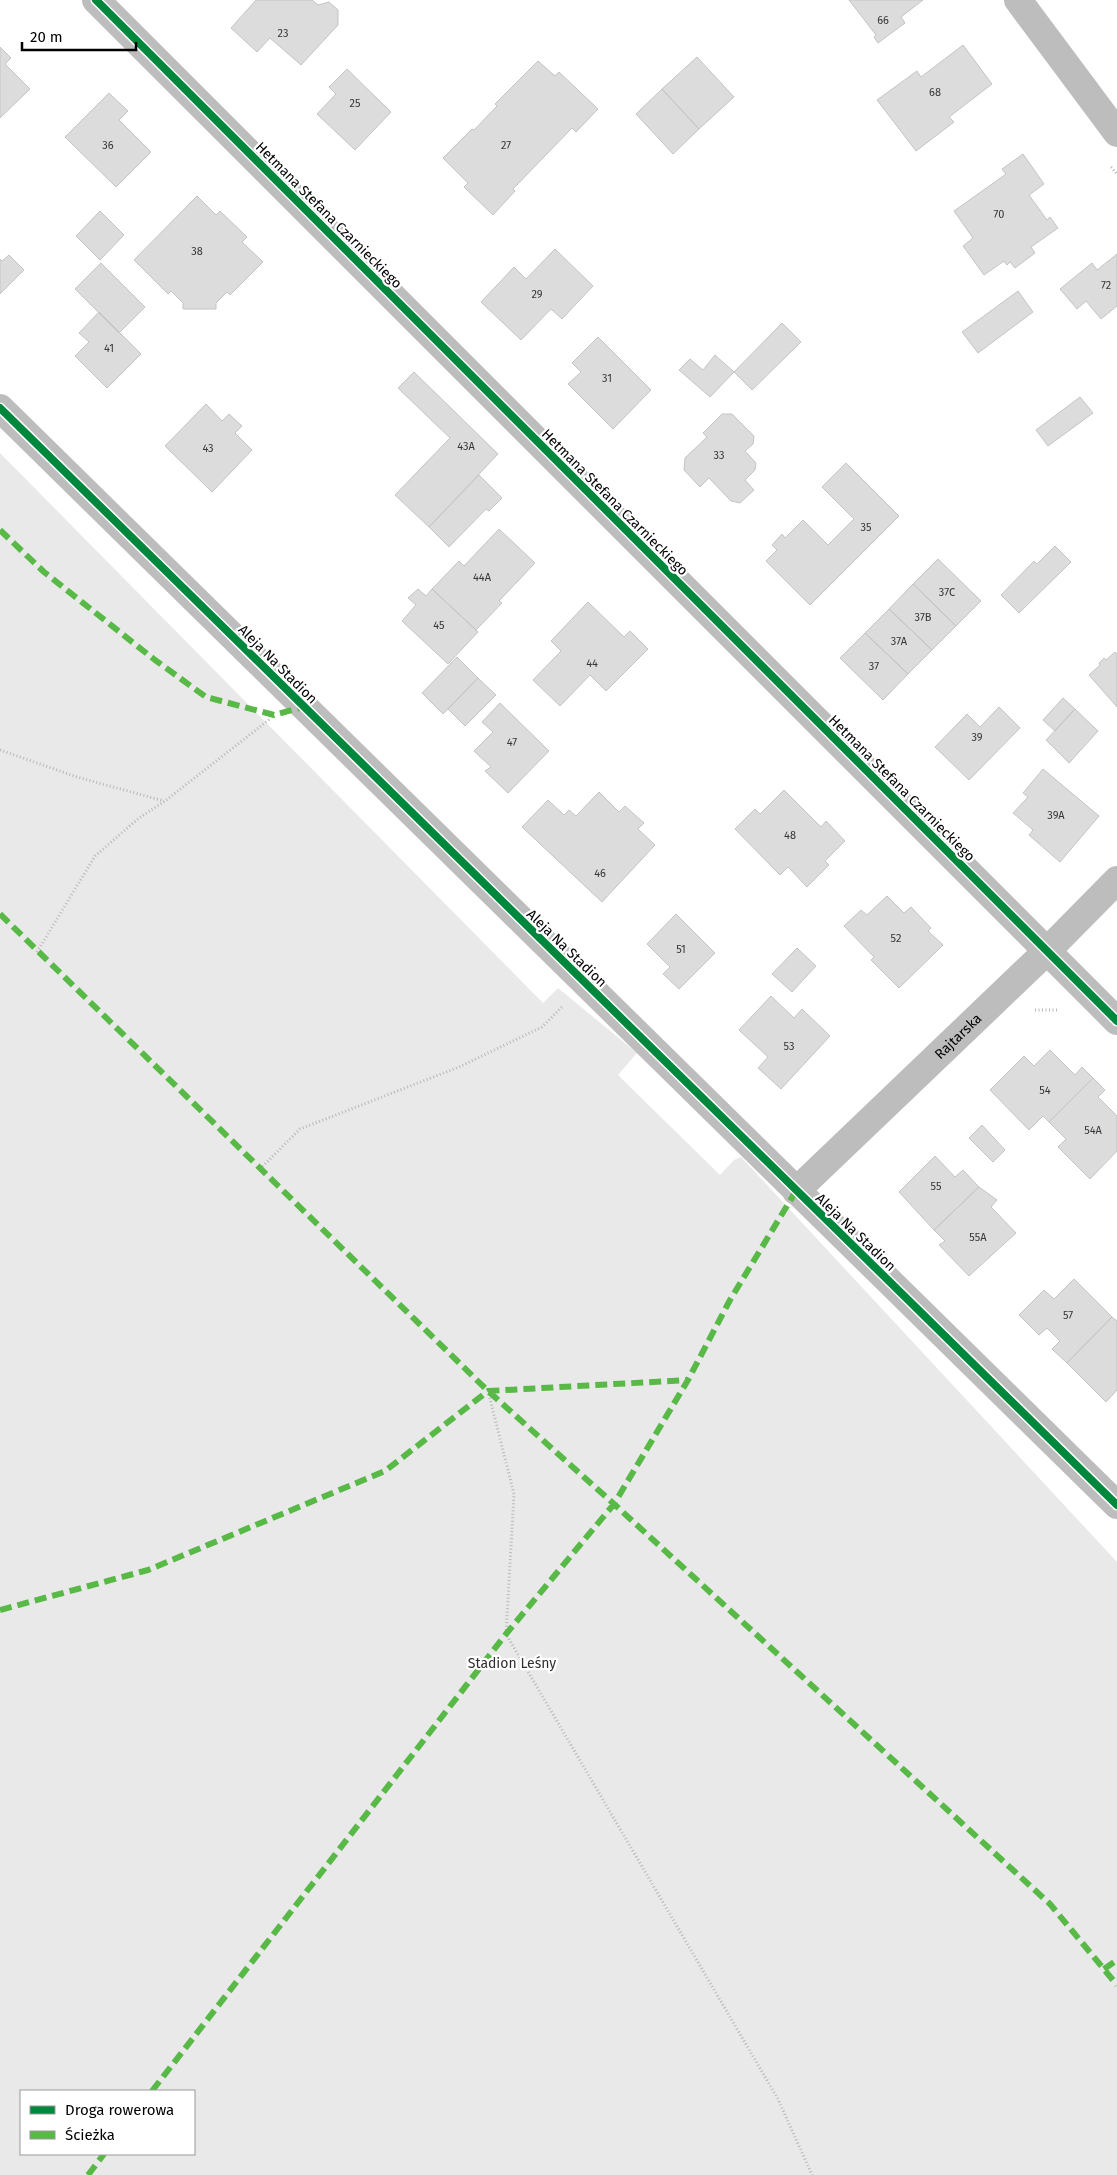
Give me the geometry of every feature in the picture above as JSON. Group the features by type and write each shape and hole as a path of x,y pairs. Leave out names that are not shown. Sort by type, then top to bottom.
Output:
{"street":[{"name":"Hetmana Stefana Czarnieckiego","path":"96,0 1117,1021"},
{"path":"1018,0 1117,133"},
{"name":"Aleja Na Stadion","path":"0,408 1117,1505"},
{"name":"Rajtarska","path":"796,1191 1047,951 1117,880"}],"path":[{"path":"37,952 95,856 140,818 165,801 274,715"},
{"path":"0,750 77,777 165,801"},
{"path":"260,1169 300,1129 459,1067 542,1026 586,984"},
{"path":"1025,1010 1063,1010"},
{"path":"488,1391 514,1494 506,1634 778,2100 812,2175"}],"green space":[{"name":"Stadion Leśny","path":"0,453 543,1003 558,988 637,1053 618,1075 720,1175 734,1160 741,1157 1117,1562 1117,2175 0,2175"}],"building":[{"path":"256,0 312,0 318,5 329,2 338,10 338,25 301,65 270,38 257,52 231,28"},
{"path":"849,0 923,0 901,17 905,23 878,43 874,37 876,35"},
{"path":"963,45 992,84 949,117 954,122 916,151 877,100 917,71 921,77"},
{"path":"0,47 11,58 5,64 30,89 0,118"},
{"path":"697,57 734,97 699,129 662,89"},
{"path":"538,61 555,76 559,72 598,109 576,132 572,128 513,189 515,191 493,215 464,187 468,183 443,158 472,129 474,130 497,106 495,104"},
{"path":"347,69 391,112 355,150 317,114 336,94 329,87"},
{"path":"662,89 699,129 673,154 636,114"},
{"path":"109,93 128,111 119,120 151,152 116,187 65,137"},
{"path":"1023,154 1044,184 1029,195 1047,220 1050,217 1058,228 1031,247 1035,253 1015,268 1010,262 1007,265 1004,261 984,275 963,246 973,238 954,211 1006,174 1002,169"},
{"path":"197,196 216,215 220,211 247,237 242,242 263,262 230,295 227,292 216,303 216,309 183,309 183,303 171,291 168,294 134,260"},
{"path":"100,211 124,235 100,260 76,236"},
{"path":"555,249 593,286 562,319 551,309 521,340 481,302 514,267 526,279"},
{"path":"1117,254 1117,306 1101,319 1086,301 1077,309 1060,289 1092,263 1097,270"},
{"path":"9,255 24,270 0,294 0,259 2,261"},
{"path":"101,263 145,307 119,333 75,289"},
{"path":"1018,291 1033,312 978,353 962,332"},
{"path":"99,312 141,354 107,388 75,356 89,342 79,333"},
{"path":"782,323 801,342 752,390 734,372"},
{"path":"598,337 651,390 613,429 568,384 581,372 572,363"},
{"path":"715,355 734,372 710,397 679,370 690,359 703,370"},
{"path":"414,372 498,454 429,527 395,495 450,438 398,388"},
{"path":"1080,397 1093,413 1048,446 1036,430"},
{"path":"206,404 222,421 229,414 242,426 235,433 252,450 212,492 165,446"},
{"path":"722,414 732,414 754,436 753,444 745,451 756,463 755,470 745,480 754,490 740,503 731,501 709,478 700,487 684,470 685,458 707,437 703,433"},
{"path":"846,463 899,516 810,605 766,561 777,550 772,545 782,534 785,538 803,520 828,545 854,519 822,487"},
{"path":"479,475 502,498 489,511 486,509 449,547 429,527"},
{"path":"499,529 535,563 499,601 502,603 476,630 432,589 459,561 464,566"},
{"path":"1055,546 1071,562 1019,613 1001,595 1034,561 1037,564"},
{"path":"938,559 981,601 956,626 913,584"},
{"path":"913,584 956,626 932,650 889,609"},
{"path":"418,589 426,596 432,589 478,632 448,664 402,621 416,605 408,598"},
{"path":"588,602 624,637 630,631 648,649 606,691 590,675 560,706 533,680 561,651 551,641"},
{"path":"889,609 932,650 908,674 865,633"},
{"path":"865,633 908,674 883,700 840,658"},
{"path":"1115,652 1117,654 1117,707 1089,675 1100,665 1099,663 1104,658 1106,660"},
{"path":"457,657 478,678 443,714 422,693"},
{"path":"478,678 496,695 465,726 448,709"},
{"path":"1063,698 1075,709 1055,731 1043,720"},
{"path":"500,703 549,751 508,793 485,771 491,767 474,751 493,732 482,722"},
{"path":"999,707 1020,728 969,780 935,747 967,714 980,727"},
{"path":"1075,709 1098,731 1069,763 1046,740"},
{"path":"1043,769 1099,816 1060,862 1029,835 1033,830 1013,813 1028,797 1023,793"},
{"path":"784,790 821,827 826,821 845,841 825,861 829,865 807,887 788,867 780,875 735,829 755,809 760,814"},
{"path":"599,792 619,812 625,806 644,823 638,829 655,845 602,902 522,827 548,800 564,815 569,810 576,816"},
{"path":"887,896 904,913 911,907 931,928 928,931 943,945 899,988 871,960 874,957 844,926 861,910 867,915"},
{"path":"676,914 715,953 679,989 663,974 670,967 647,944"},
{"path":"797,948 816,966 792,992 772,974"},
{"path":"771,996 794,1018 802,1009 830,1036 781,1089 758,1068 768,1057 739,1030"},
{"path":"1050,1050 1075,1075 1082,1067 1093,1078 1049,1122 1043,1116 1029,1130 990,1090 1024,1056 1034,1066"},
{"path":"1093,1078 1105,1090 1098,1097 1117,1116 1117,1151 1090,1179 1058,1147 1066,1139 1049,1122"},
{"path":"982,1125 1005,1150 993,1162 969,1138"},
{"path":"935,1156 955,1177 963,1170 979,1187 934,1230 899,1192"},
{"path":"979,1187 997,1200 991,1207 1016,1233 969,1276 939,1245 945,1241 934,1230"},
{"path":"1074,1279 1112,1317 1067,1363 1052,1349 1060,1341 1047,1328 1039,1335 1019,1315 1044,1290 1054,1299"},
{"path":"1112,1317 1117,1321 1117,1390 1106,1402 1067,1363"}],"marked path":[{"path":"0,530 44,572 155,660 206,697 274,715 303,707"},
{"path":"0,914 488,1391 1050,1904 1117,1985"},
{"path":"153,2090 506,1634 614,1504 688,1380 730,1300 796,1191"},
{"path":"0,1610 148,1570 385,1471 488,1391 688,1380"},
{"path":"1104,1969 1117,1960"},
{"path":"88,2175 103,2155"}],"cycle path":[{"path":"96,0 1117,1021"},
{"path":"0,408 1117,1505"}]}
